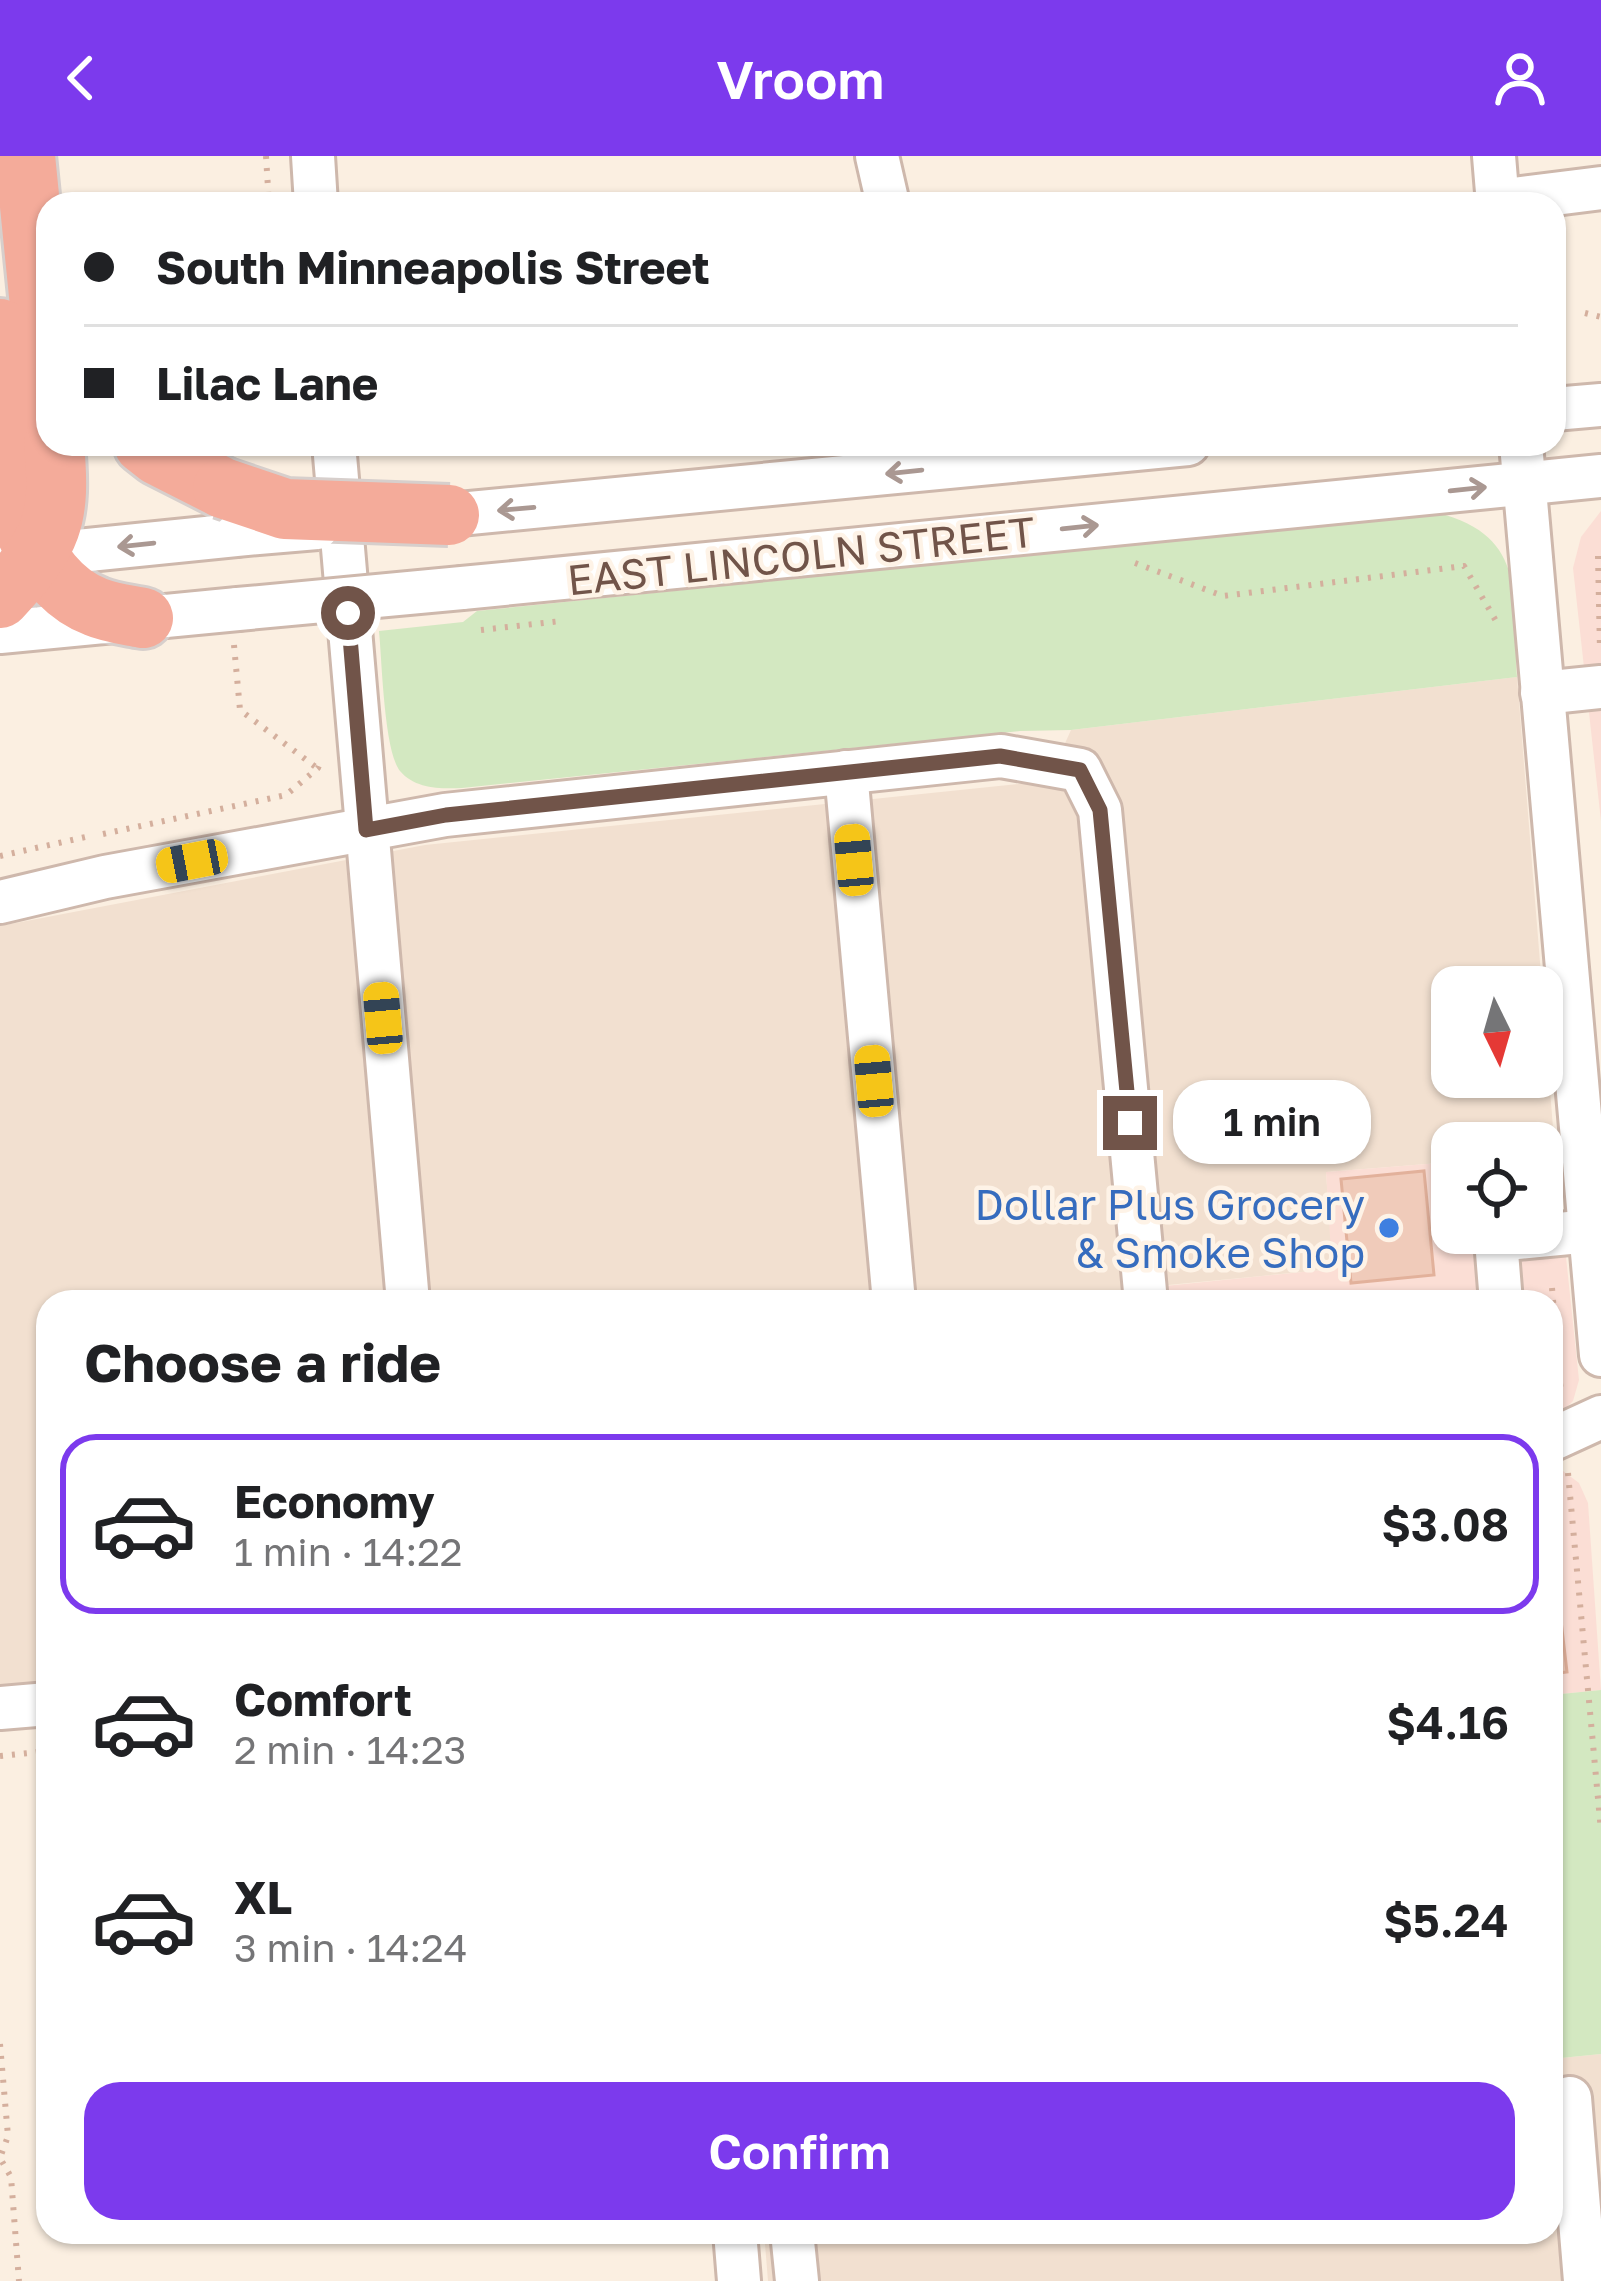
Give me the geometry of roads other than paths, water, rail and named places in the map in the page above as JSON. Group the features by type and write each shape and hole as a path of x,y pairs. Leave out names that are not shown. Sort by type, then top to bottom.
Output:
{"highway":[{"path":"26,156 36,235"},
{"path":"0,328 15,505 12,570"},
{"path":"12,570 52,528 59,497 55,456"},
{"path":"159,456 230,511 449,515"},
{"path":"12,570 61,584 94,607 143,618"}],"street":[{"path":"313,156 315,192"},
{"path":"877,156 885,192"},
{"path":"1494,156 1497,192"},
{"path":"1566,193 1601,188"},
{"path":"1566,408 1601,405"},
{"path":"335,456 407,1290"},
{"name":"EAST LINCOLN STREET","path":"449,515 1063,456"},
{"path":"1523,464 1601,1355"},
{"name":"EAST LINCOLN STREET","path":"0,632 143,618 236,626 462,588 1523,464 1601,476"},
{"path":"12,570 230,511"},
{"path":"1542,693 1601,687"},
{"path":"0,902 105,877 446,815 1000,756 1080,770 1100,810 1146,1290"},
{"path":"846,772 893,1290"},
{"path":"1563,1234 1590,1231"},
{"path":"1497,1254 1500,1290"},
{"path":"0,1708 36,1705"},
{"path":"1574,2097 1585,2281"},
{"path":"736,2244 740,2281"},
{"path":"793,2244 797,2281"}],"place":[{"name":"Dollar Plus Grocery & Smoke Shop","path":"1389,1228"}]}
